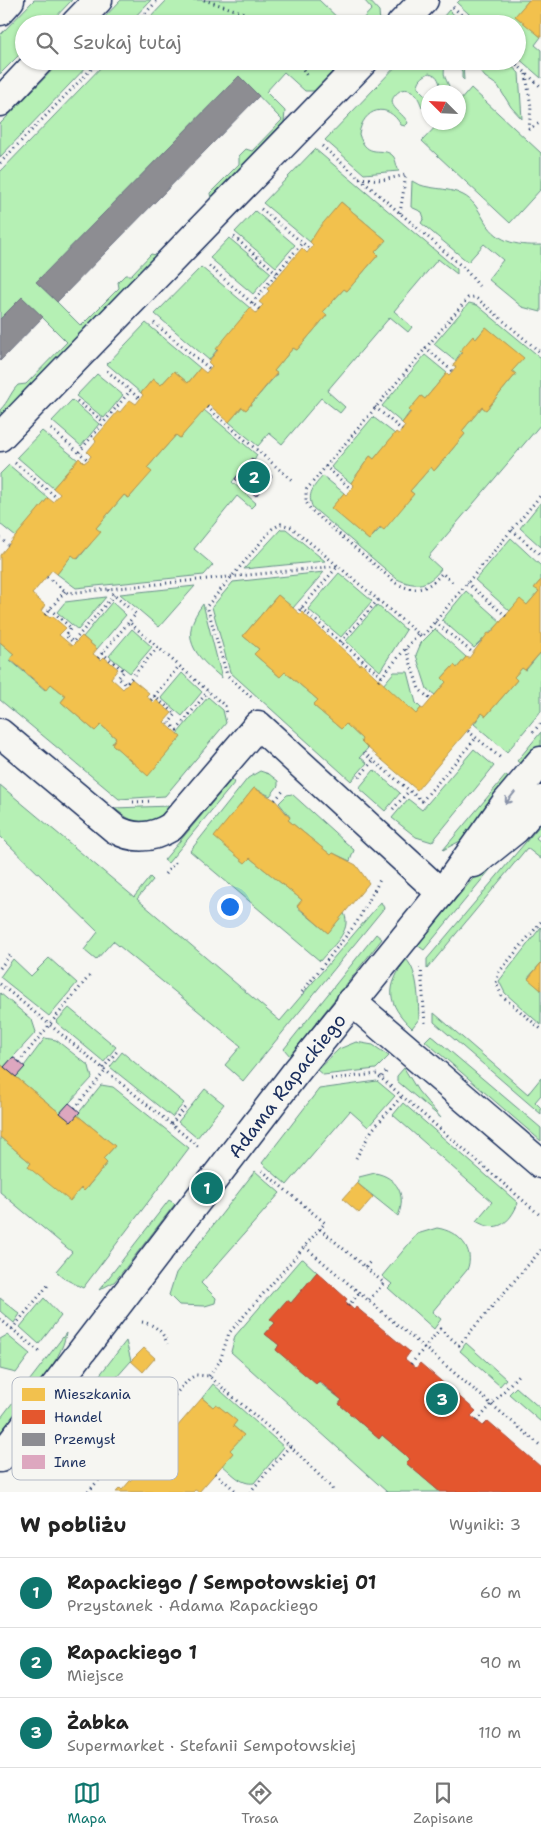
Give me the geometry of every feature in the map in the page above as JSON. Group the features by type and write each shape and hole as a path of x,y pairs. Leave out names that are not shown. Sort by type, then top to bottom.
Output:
{"street":[{"path":"0,11 10,0"},
{"path":"84,15 98,0"},
{"path":"415,15 436,2"},
{"path":"0,102 30,70"},
{"path":"4,448 356,70"},
{"path":"0,733 115,828 123,833 141,837 156,835 171,827 258,725 445,888"},
{"name":"Adama Rapackiego","path":"62,1377 351,1001 445,888 505,804 536,780"},
{"path":"351,1001 541,1164"},
{"name":"Adama Rapackiego","path":"0,1458 12,1442"}],"path":[{"path":"144,15 158,0"},
{"path":"204,0 248,15"},
{"path":"436,2 457,15"},
{"path":"0,164 90,70"},
{"path":"522,70 541,87"},
{"path":"526,74 531,107 529,129 541,122"},
{"path":"316,141 465,269 479,286"},
{"path":"359,178 382,180 406,176 400,213"},
{"path":"255,204 310,249"},
{"path":"228,231 277,273"},
{"path":"252,303 302,243"},
{"path":"207,265 260,309"},
{"path":"452,582 442,573 425,588 410,590 402,587 311,510 306,502 306,490 463,301 474,297 541,353"},
{"path":"153,322 210,369"},
{"path":"425,347 452,371"},
{"path":"105,369 140,399"},
{"path":"79,452 130,391"},
{"path":"70,395 104,422"},
{"path":"206,407 294,482"},
{"path":"375,407 402,430"},
{"path":"50,428 88,460"},
{"path":"4,448 56,498"},
{"path":"324,466 351,489"},
{"path":"256,702 227,676 207,606 272,529 281,524 291,528 422,637 541,495"},
{"path":"512,530 541,556"},
{"path":"0,538 8,545"},
{"path":"47,577 68,593 338,566"},
{"path":"298,612 338,566"},
{"path":"467,583 506,616"},
{"path":"98,658 136,614 108,590"},
{"path":"45,614 65,591"},
{"path":"50,609 72,628 65,635 73,642 114,595"},
{"path":"341,642 378,600"},
{"path":"302,608 382,677"},
{"path":"129,622 225,706 228,720"},
{"path":"435,622 473,654"},
{"path":"378,681 418,634"},
{"path":"102,653 124,671 118,678 126,684 158,647"},
{"path":"406,648 419,689 431,700"},
{"path":"150,700 180,666"},
{"path":"154,696 176,714 169,723 177,730 208,691"},
{"path":"468,731 536,780"},
{"path":"364,753 422,801 476,738"},
{"path":"356,780 373,761"},
{"path":"275,800 288,784"},
{"path":"392,811 409,791"},
{"path":"124,802 159,801"},
{"path":"165,874 178,859"},
{"path":"302,992 357,922 385,872"},
{"path":"541,922 499,972 496,983 502,996 541,1029"},
{"path":"0,968 10,955"},
{"path":"421,965 426,1026 381,1078 541,1216"},
{"path":"19,1062 91,974"},
{"path":"0,984 200,1148"},
{"path":"75,1108 119,1049"},
{"path":"356,1158 372,1130 402,1096"},
{"path":"171,1124 187,1105"},
{"path":"209,1376 220,1361 229,1333 325,1223 254,1163"},
{"path":"320,1229 384,1283 369,1300"},
{"path":"305,1247 541,1446"},
{"path":"411,1364 440,1329 459,1345 541,1250"},
{"path":"365,1267 372,1260"},
{"path":"12,1329 49,1284"},
{"path":"348,1306 360,1292"},
{"path":"0,1319 41,1353"},
{"path":"134,1323 139,1321 153,1325 166,1336 167,1344"},
{"path":"178,1391 189,1379 196,1375 209,1376 290,1446 332,1488 333,1492"},
{"path":"477,1421 518,1375"},
{"path":"250,1492 290,1446"},
{"path":"215,1473 237,1492"},
{"path":"88,1492 99,1480"}],"green space":[{"path":"34,0 72,0 58,15 19,15"},
{"path":"121,0 151,0 137,15 107,15"},
{"path":"167,0 319,0 335,15 153,15"},
{"path":"364,0 369,0 379,11 379,15 366,15 372,9"},
{"path":"460,0 529,0 517,15 470,15 457,3"},
{"path":"449,10 454,15 445,15"},
{"path":"15,20 15,59 0,74 0,35"},
{"path":"526,24 541,37 535,45 541,50 541,78 526,65"},
{"path":"52,70 83,70 0,157 0,124"},
{"path":"98,70 334,70 314,91 305,91 284,72 266,92 285,111 284,122 211,199 210,193 239,164 239,156 246,149 252,151 282,120 239,76 37,282 81,326 119,288 118,282 125,275 131,275 151,254 156,255 0,416 0,410 18,385 26,384 67,342 22,297 0,319 0,172"},
{"path":"392,70 445,70 445,78 448,85 440,85 437,78 429,73 421,79 418,88 421,91 421,105 412,91 405,89 395,95 392,104 408,123 405,126 401,125 396,117 383,110 371,113 365,118 359,134 362,142 371,150 389,153 393,156 399,171 364,174 325,140"},
{"path":"479,70 516,70 519,73 522,119 511,107 498,86 485,77"},
{"path":"471,88 541,153 541,189 510,223 422,141 432,130 466,130 466,94"},
{"path":"315,149 457,269 457,274 438,259 394,311 412,327 408,332 390,317 327,391 345,407 340,413 321,398 282,444 269,433 258,446 229,422 242,407 246,410 277,374 274,371 293,348 297,350 327,315 323,312 344,289 347,291 378,255 375,252 386,240 341,202 310,242 263,203"},
{"path":"412,181 424,186 457,192 467,197 475,205 488,226 507,241 523,245 541,245 541,312 522,307 488,279 503,260 484,244 468,262 421,223 424,218 422,212 411,207"},
{"path":"255,211 295,245 276,267 235,232"},
{"path":"229,238 271,273 253,294 210,258"},
{"path":"201,267 250,308 209,360 155,314"},
{"path":"469,303 477,305 541,358 541,424 428,557 441,569 426,582 410,584 397,579 313,508 310,498 314,487 323,476 344,493 332,508 369,540 414,494 410,491 431,467 435,470 465,434 462,431 482,407 486,410 516,374 512,371 523,358 486,327 476,339 473,336 455,361 434,344"},
{"path":"146,323 200,368 188,383 174,371 161,385 153,379 141,393 107,364"},
{"path":"425,355 447,373 425,399 421,396 402,423 382,406"},
{"path":"97,374 123,395 104,418 76,396"},
{"path":"72,400 99,424 81,446 52,421"},
{"path":"204,410 257,455 254,461 251,459 232,482 256,503 251,508 237,496 194,549 213,565 204,575 76,588 57,574 72,555 78,559 100,532 96,528 124,495 129,498 151,472 147,468 176,435 180,438"},
{"path":"373,417 395,434 374,459 370,456 351,483 331,467"},
{"path":"42,431 78,460 53,488 17,457"},
{"path":"9,465 48,498 16,537 0,524 0,474"},
{"path":"541,502 541,547 520,528"},
{"path":"281,529 286,529 325,561 244,569"},
{"path":"511,538 541,566 541,580 535,587 539,591 527,605 520,600 510,611 475,580"},
{"path":"324,572 293,608 278,595 243,636 259,649 254,654 280,677 285,672 318,700 313,705 341,729 346,724 362,739 368,748 360,757 367,763 351,781 230,672 212,607 233,582"},
{"path":"339,573 372,601 341,637 308,609"},
{"path":"195,586 159,627 120,594"},
{"path":"466,591 501,622 474,648 442,620"},
{"path":"106,597 78,630 57,612 65,602"},
{"path":"112,602 126,615 97,649 83,637"},
{"path":"203,604 222,678 204,661 193,645 191,626"},
{"path":"377,605 406,630 380,671 346,641"},
{"path":"132,629 152,647 130,673 109,656"},
{"path":"435,629 466,657 457,668 454,665 442,678 446,682 435,695 427,689 416,655 421,643"},
{"path":"0,642 14,654 10,660 45,690 51,684 66,696 61,702 95,731 101,725 116,738 112,744 148,775 181,737 177,734 208,697 223,710 226,723 165,796 119,799 0,700"},
{"path":"541,652 541,711 507,752 474,724 482,713 486,716 517,680 514,677 522,668 526,670"},
{"path":"394,672 408,672 416,703 421,708 416,714 383,685"},
{"path":"182,673 202,692 182,716 161,698"},
{"path":"541,732 541,749 525,767 517,761"},
{"path":"474,749 494,766 432,842 416,837 392,818 408,799 422,810"},
{"path":"374,770 400,793 385,811 359,788"},
{"path":"260,771 269,774 278,781 278,786 270,796 254,788 215,837 245,863 250,858 302,900 297,907 328,933 344,913 346,926 340,939 320,961 190,851 248,778"},
{"path":"506,775 514,781 464,839 443,850"},
{"path":"231,780 235,782 168,863 164,860"},
{"path":"0,785 134,897 150,877 153,880 137,899 280,1021 381,902 384,908 243,1081 225,1065 241,1046 113,941 96,960 84,950 98,932 0,836"},
{"path":"292,794 354,850 350,861 333,853 331,855 288,820 290,817 279,803 287,795"},
{"path":"170,806 156,819 143,823 130,819 114,808"},
{"path":"541,824 541,832 536,838 541,842 541,859 527,848 427,969 427,959"},
{"path":"512,843 424,950 417,945 477,874"},
{"path":"541,927 541,963 528,978 541,990 541,1025 505,993 499,981"},
{"path":"376,934 382,939 290,1056 284,1049"},
{"path":"49,958 77,983 49,1016 0,977 13,959 31,976"},
{"path":"406,959 416,979 418,995 419,1019 412,1028 397,1011 392,995 395,978"},
{"path":"0,993 32,1020 36,1032 4,1067 0,1064"},
{"path":"69,1008 116,1047 104,1062 56,1022"},
{"path":"434,1013 528,1094 541,1078 541,1095 535,1102 541,1108 541,1114 434,1022"},
{"path":"431,1035 541,1128 541,1141 425,1041"},
{"path":"45,1038 56,1040 89,1066 92,1078 60,1113 16,1077"},
{"path":"356,1042 373,1045 389,1056 376,1069 323,1075 317,1070 339,1049"},
{"path":"122,1052 184,1103 172,1117 110,1067"},
{"path":"404,1068 418,1091 441,1118 397,1081 397,1076"},
{"path":"377,1081 395,1096 368,1127 350,1111 287,1185 262,1163 319,1089"},
{"path":"101,1085 113,1087 189,1148 83,1288 65,1279 56,1271 72,1252 0,1192 0,1137 31,1163 28,1167 85,1190 107,1163 103,1159 115,1146 77,1115"},
{"path":"205,1089 224,1104 197,1138 178,1122"},
{"path":"403,1103 518,1203 507,1221 496,1226 490,1226 476,1221 492,1202 393,1115"},
{"path":"255,1171 280,1193 201,1283 216,1298 215,1303 205,1306 179,1305 169,1295 176,1273"},
{"path":"375,1173 389,1178 398,1188 401,1201 398,1216 357,1183 359,1177"},
{"path":"169,1200 175,1204 120,1275 114,1282 99,1290"},
{"path":"437,1228 452,1233 463,1242 467,1248 469,1262 467,1270 432,1312 441,1319 434,1329 388,1288 392,1284 382,1276 417,1234"},
{"path":"303,1259 317,1272 291,1303 287,1300 271,1319 275,1323 265,1334 279,1345 276,1350 342,1400 339,1404 379,1439 382,1435 410,1459 406,1463 440,1492 387,1492 231,1352 235,1336 300,1260"},
{"path":"0,1298 20,1314 14,1323 0,1311"},
{"path":"44,1298 61,1316 39,1344 20,1327"},
{"path":"66,1333 63,1345 49,1371 44,1377 32,1377"},
{"path":"7,1335 30,1354 16,1373 0,1369 0,1339"},
{"path":"126,1341 131,1361 117,1377 98,1377"},
{"path":"466,1343 506,1379 500,1386 460,1351"},
{"path":"213,1384 284,1447 254,1483 241,1480 222,1465 233,1453 230,1450 243,1435 233,1426 236,1421 216,1404 213,1407 202,1398"},
{"path":"516,1387 541,1409 541,1422 509,1394"},
{"path":"12,1403 12,1418 0,1433 0,1419"}],"building: Mieszkania":[{"path":"529,0 541,0 541,37 526,25 526,15 516,15"},
{"path":"341,202 386,240 375,252 378,255 347,291 344,289 323,312 327,315 297,350 293,348 274,371 277,373 246,410 242,407 229,422 209,405 180,438 176,435 147,468 152,472 129,498 124,495 96,528 101,532 77,559 72,555 57,574 52,570 32,594 45,605 41,611 50,618 52,616 66,628 59,635 72,646 82,636 97,649 93,654 101,660 104,657 118,669 111,678 123,689 132,679 149,693 146,696 154,703 156,700 172,713 164,722 181,737 148,776 112,744 116,738 101,725 95,731 61,702 66,696 51,684 46,690 10,659 14,654 0,642 0,555 48,498 53,502 60,494 53,488 79,458 84,463 88,460 91,456 87,452 96,441 94,439 118,411 120,412 130,400 136,404 143,395 141,393 153,379 161,385 174,371 188,383 200,368 206,373 212,366 208,362 218,350 216,349 250,308 256,313 263,305 259,302 269,291 267,289 302,248 307,253 313,245 310,242 319,228"},
{"path":"486,327 524,358 512,371 516,374 486,410 482,407 462,431 465,434 434,471 431,467 410,491 414,494 384,530 380,527 369,540 331,508 344,493 346,495 354,486 351,483 370,456 374,459 396,432 399,434 405,426 402,423 411,412 409,410 421,396 425,399 447,373 449,375 456,367 453,365 462,353 460,351 473,336 476,339"},
{"path":"541,580 541,652 525,670 522,668 514,677 517,680 486,716 482,713 417,790 368,748 361,741 362,739 346,724 341,729 313,705 318,700 285,672 280,677 254,654 259,649 243,636 278,595 300,614 302,612 416,714 421,708 423,709 446,682 442,678 454,665 457,668 466,657 469,658 488,633 490,634 520,599 527,605 539,591 534,588"},
{"path":"254,788 275,800 290,818 288,820 331,855 333,853 356,865 369,883 328,933 297,906 302,900 250,858 245,863 214,837"},
{"path":"541,963 541,990 528,979"},
{"path":"0,1064 71,1122 77,1115 115,1146 103,1159 107,1163 84,1191 81,1188 70,1201 28,1167 31,1163 0,1137"},
{"path":"357,1183 373,1197 359,1213 343,1199"},
{"path":"144,1348 155,1358 143,1372 131,1361"},
{"path":"202,1398 213,1407 216,1404 237,1421 233,1426 244,1435 230,1450 233,1453 199,1492 195,1490 193,1492 116,1492 120,1488 122,1490 131,1480 178,1480 178,1426"}],"building: Handel":[{"path":"317,1272 347,1299 345,1302 354,1310 356,1307 410,1352 405,1359 416,1368 420,1363 476,1411 471,1416 483,1426 488,1421 541,1467 541,1492 440,1492 406,1463 410,1459 382,1435 379,1439 339,1404 342,1400 319,1381 316,1384 276,1350 279,1345 265,1334 275,1323 270,1319 287,1300 291,1303"}],"building: Przemysł":[{"path":"239,76 259,96 57,302 36,282"},
{"path":"22,297 43,317 0,361 0,319"}],"building: Inne":[{"path":"251,458 272,476 256,496 235,479"},
{"path":"13,1057 25,1067 16,1077 4,1067"},
{"path":"69,1103 80,1112 71,1122 60,1113"}],"place":[{"name":"Rapackiego 1","path":"254,477"},
{"name":"Rapackiego / Sempołowskiej 01","path":"207,1188"},
{"name":"Żabka","path":"442,1399"}]}
